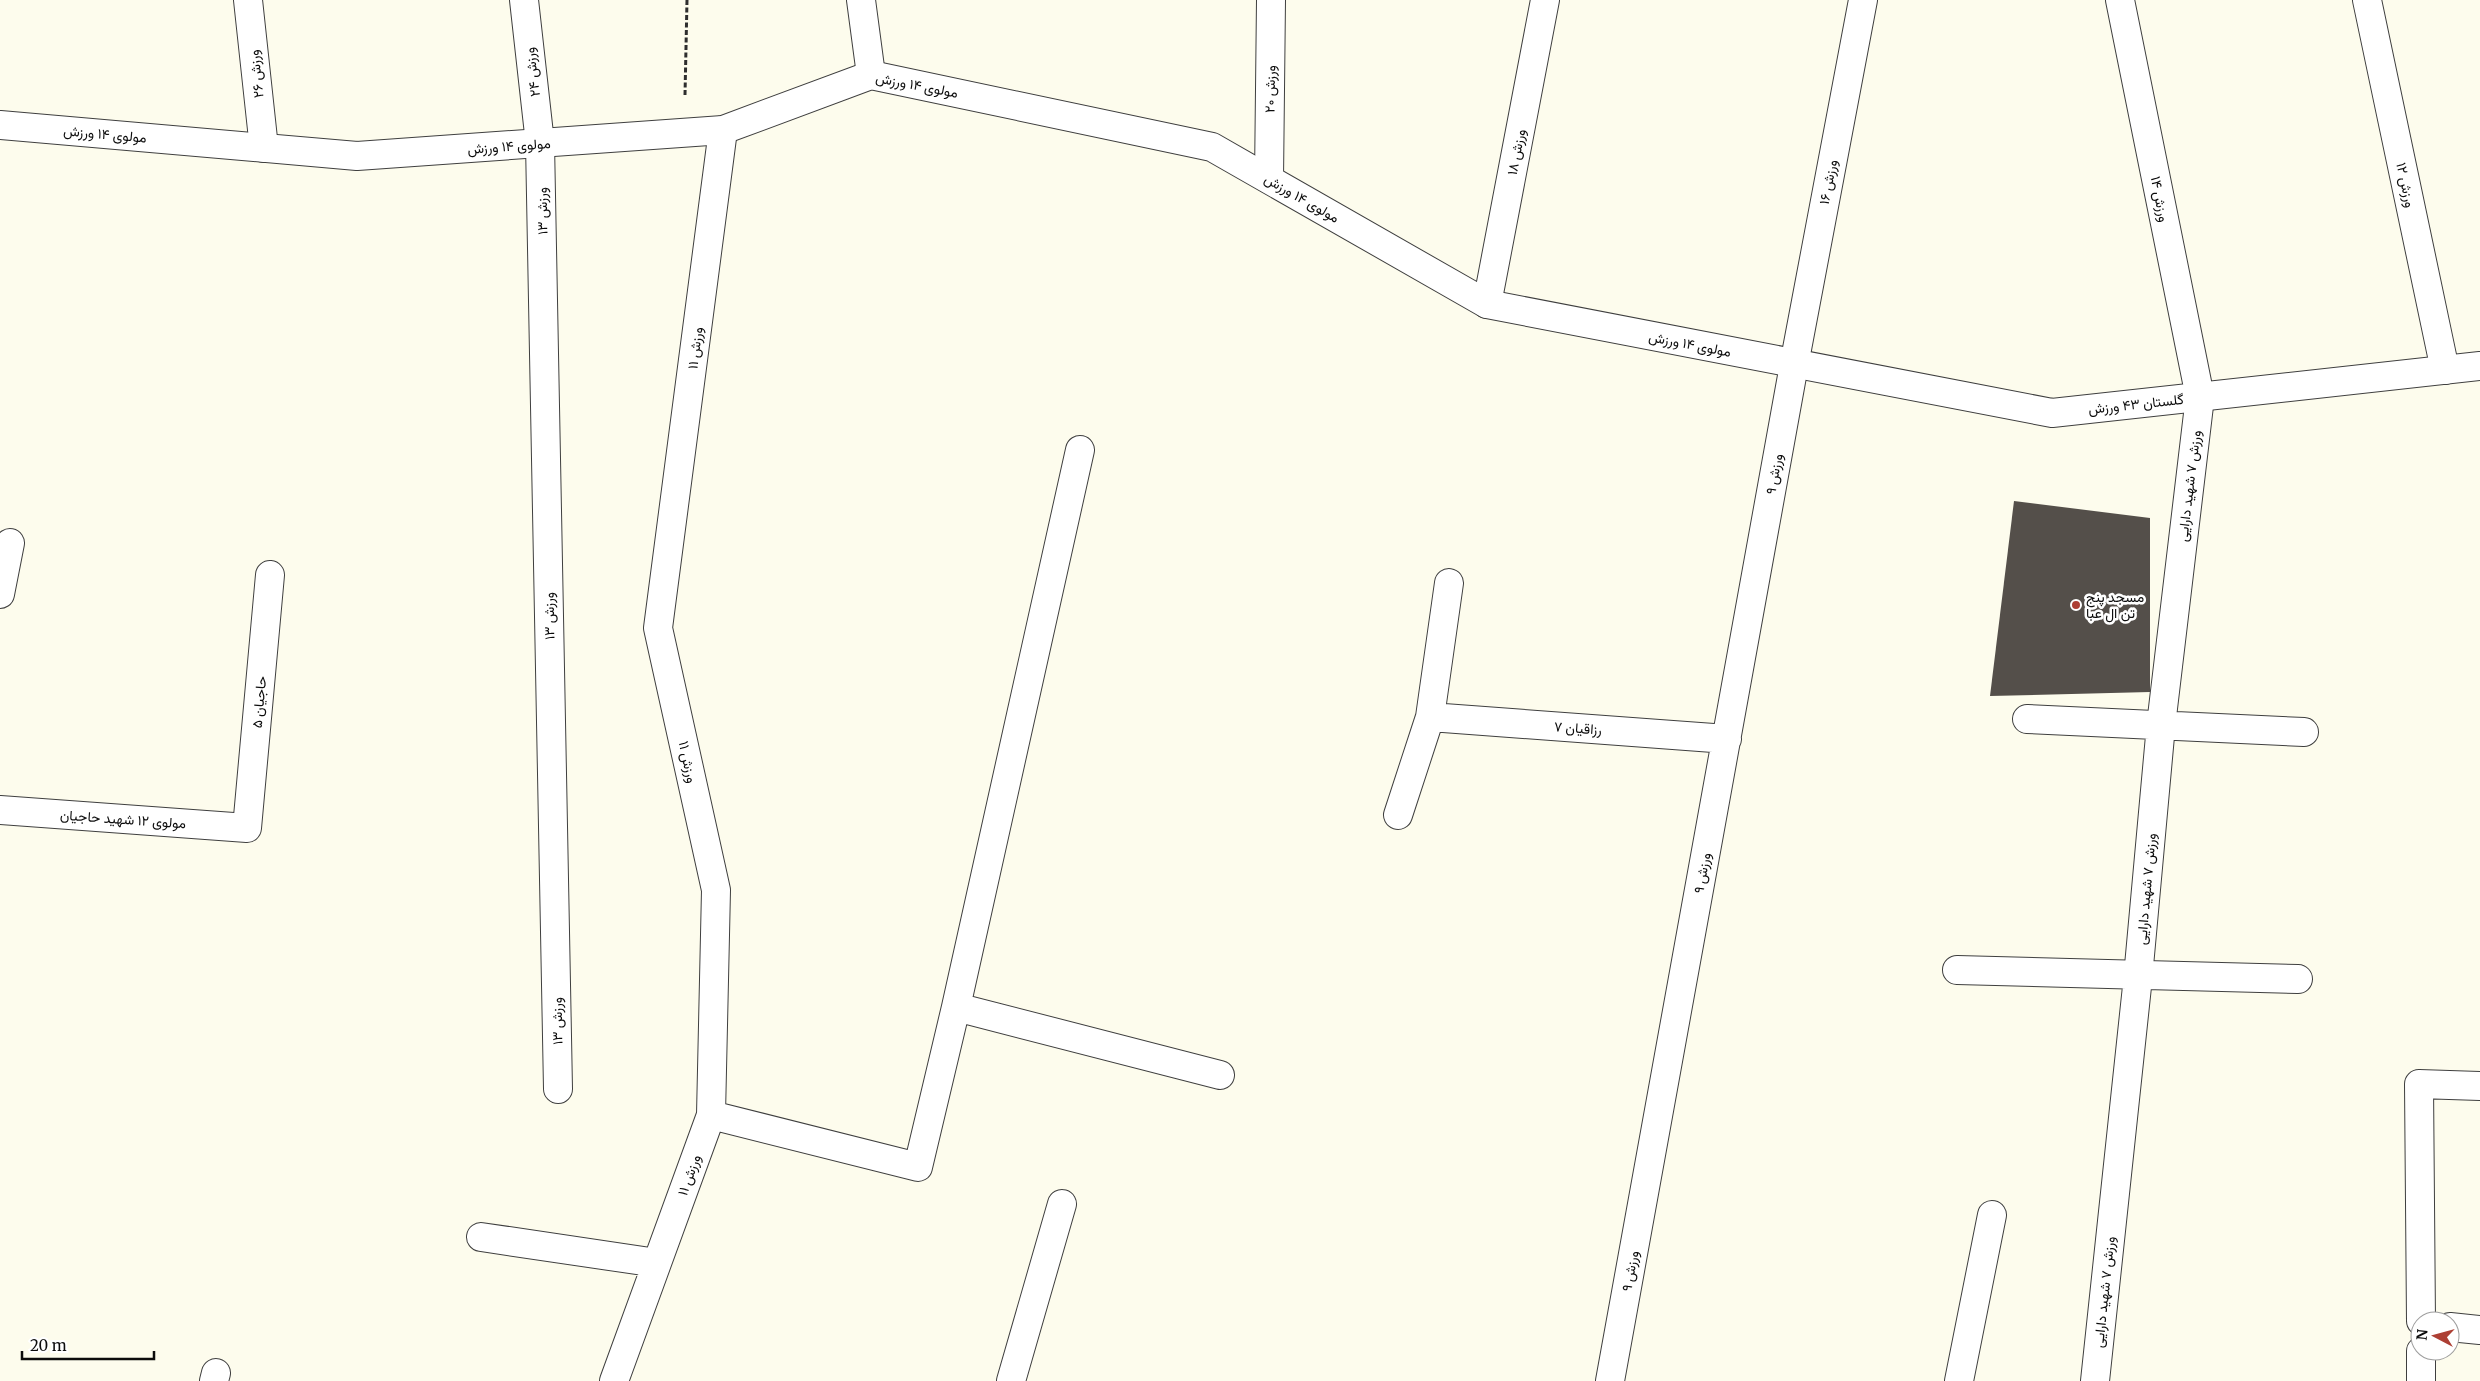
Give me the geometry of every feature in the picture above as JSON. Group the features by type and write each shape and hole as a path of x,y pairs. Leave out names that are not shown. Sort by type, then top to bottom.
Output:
{"street":[{"name":"ورزش ۲۶","path":"248,0 264,148"},
{"name":"ورزش ۲۴","path":"524,0 540,143"},
{"path":"861,0 871,75"},
{"name":"ورزش ۲۰","path":"1269,179 1271,0"},
{"name":"ورزش ۱۸","path":"1487,304 1545,0"},
{"name":"ورزش ۱۶","path":"1794,364 1863,0"},
{"name":"ورزش ۱۴","path":"2120,0 2200,397"},
{"name":"ورزش ۱۲","path":"2367,0 2445,370"},
{"name":"مولوی ۱۴ ورزش","path":"0,125 357,156 723,130 871,75 1212,147 1487,304 1794,364"},
{"name":"ورزش ۱۱","path":"614,1381 711,1115 716,890 658,628 723,130"},
{"name":"ورزش ۱۳","path":"540,143 558,1088"},
{"name":"گلستان ۴۳ ورزش","path":"1794,364 2052,413 2480,366"},
{"name":"ورزش ۹","path":"1610,1381 1794,364"},
{"name":"ورزش ۷ شهید دارایی","path":"2095,1381 2138,977 2161,725 2200,397"},
{"path":"711,1115 918,1167 956,1008 1080,450"},
{"path":"0,594 10,543"},
{"name":"حاجیان ۵","path":"247,828 270,575"},
{"path":"1398,816 1430,717 1449,583"},
{"name":"رزاقیان ۷","path":"1430,717 1727,739"},
{"path":"2027,719 2304,732"},
{"name":"مولوی ۱۲ شهید حاجیان","path":"0,810 247,828"},
{"path":"1957,970 2138,977 2298,979"},
{"path":"956,1008 1220,1075"},
{"path":"2421,1311 2419,1084 2480,1086"},
{"path":"1011,1381 1062,1204"},
{"path":"1959,1381 1992,1215"},
{"path":"481,1237 657,1264"},
{"path":"2460,1328 2480,1330"},
{"path":"2421,1361 2421,1381"}],"path":[{"path":"684,133 687,0"}],"building":[{"name":"مسجد پنج تن ال عبا","path":"2014,501 2150,518 2150,692 1990,696"}],"place":[{"name":"مسجد پنج تن ال عبا","path":"2076,605"}]}
